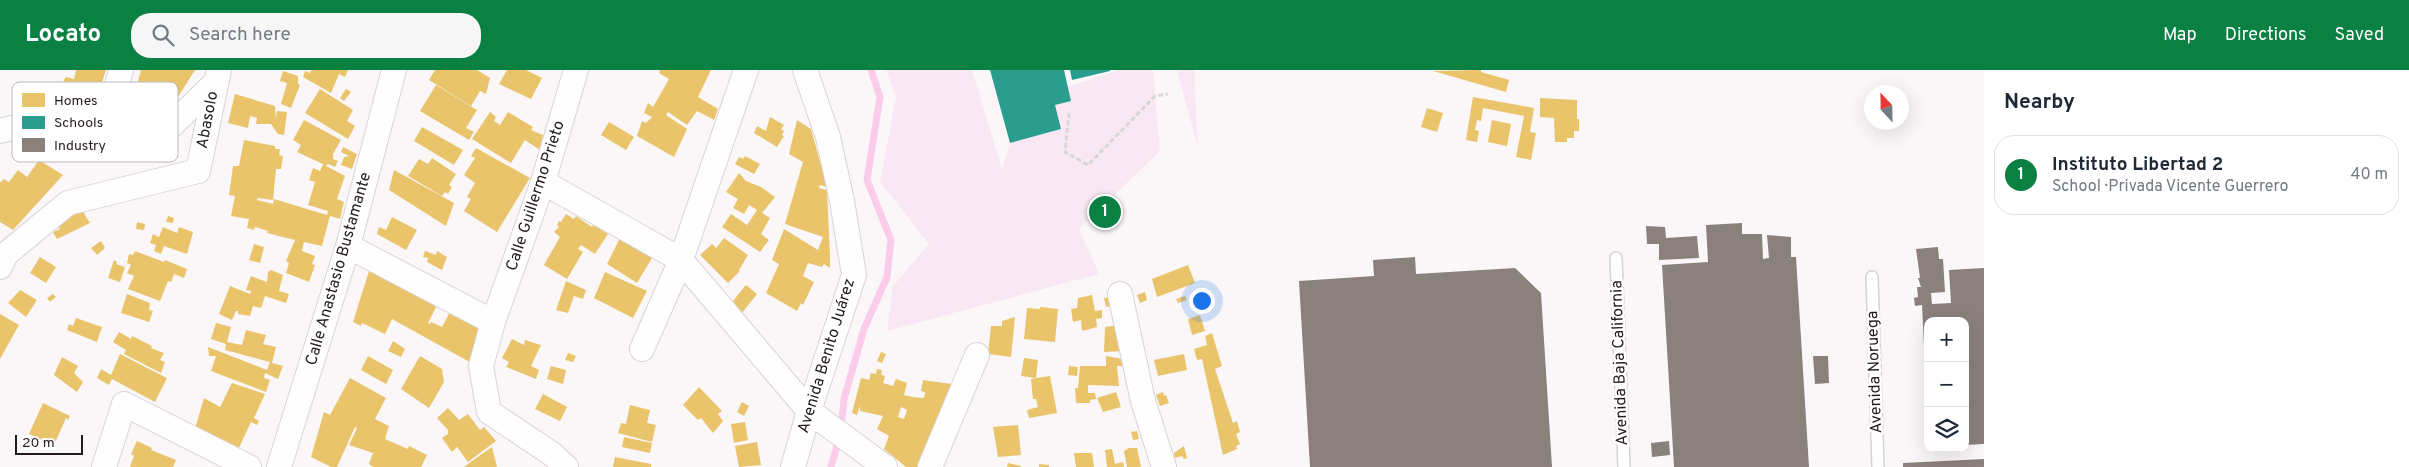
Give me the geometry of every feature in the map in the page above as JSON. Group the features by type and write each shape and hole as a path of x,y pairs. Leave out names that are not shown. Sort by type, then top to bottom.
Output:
{"street":[{"name":"Calle Anastasio Bustamante","path":"279,467 348,246 394,70"},
{"name":"Calle Guillermo Prieto","path":"566,467 552,454 490,412 481,366 493,322 543,182 576,70"},
{"path":"642,350 682,260 746,70"},
{"name":"Avenida Benito Juárez","path":"793,467 809,411 854,275 842,201 828,137 805,70"},
{"path":"178,118 217,76"},
{"name":"Abasolo","path":"0,267 6,254 68,203 198,171 217,76"},
{"path":"543,182 682,260 809,411 885,467"},
{"path":"348,246 493,322"},
{"path":"1120,294 1142,401 1164,467"},
{"path":"930,467 977,355"},
{"path":"104,467 124,404 248,467"}],"lane":[{"name":"Avenida Baja California","path":"1616,258 1624,467"},
{"name":"Avenida Noruega","path":"1872,277 1878,467"}],"path":[{"path":"1069,113 1065,152 1088,165 1155,96 1168,94"}],"shaded area":[{"path":"886,70 972,70 1002,169 1010,143 1061,129 1055,105 1068,87 1118,70 1153,70 1160,151 1079,229 1099,274 887,331 893,286 929,244 880,182 896,96"},
{"path":"1177,70 1194,70 1198,148"}],"building: Homes":[{"path":"76,70 106,70 102,82 63,82 66,77 74,79"},
{"path":"141,70 195,70 178,97 178,82 138,82"},
{"path":"311,70 348,70 345,77 339,74 331,93 303,77 305,71 310,73"},
{"path":"435,70 477,70 490,78 486,94 480,91 471,106 429,80"},
{"path":"507,70 526,70 542,78 531,99 499,84"},
{"path":"660,70 711,70 698,97 718,109 714,120 697,111 687,125 668,112 666,115 687,129 674,157 637,136 642,121 646,123 652,117 644,113 648,103 653,107 669,79 659,73"},
{"path":"1481,70 1481,72 1509,80 1506,92 1433,71"},
{"path":"283,71 298,76 298,84 300,85 291,108 281,104 287,83 280,81"},
{"path":"436,85 477,110 466,128 474,132 469,140 420,111"},
{"path":"320,89 353,110 347,121 355,126 348,139 305,113"},
{"path":"346,89 351,92 344,101 340,98"},
{"path":"235,94 275,106 276,118 277,111 287,112 284,135 278,134 271,124 256,124 257,118 250,116 248,128 228,123"},
{"path":"1473,97 1534,108 1530,132 1536,133 1531,160 1516,157 1524,116 1483,108 1481,121 1477,120 1475,130 1479,131 1477,142 1466,140"},
{"path":"1540,98 1577,100 1579,131 1574,131 1574,138 1567,138 1567,142 1555,142 1554,118 1540,117"},
{"path":"1427,108 1443,113 1437,132 1421,127"},
{"path":"490,112 496,117 494,121 500,125 508,112 533,127 531,130 543,135 540,150 525,140 511,163 472,139"},
{"path":"770,117 784,125 781,129 784,131 782,135 784,136 777,147 754,133 757,126 766,131"},
{"path":"304,120 341,140 333,154 333,159 338,161 335,167 328,164 326,166 345,176 337,199 344,202 340,219 330,216 322,246 304,242 302,251 315,256 312,264 315,265 309,282 286,273 289,263 286,261 295,240 267,233 268,231 255,227 254,230 247,228 249,219 231,216 235,196 229,195 233,166 239,166 244,140 275,146 275,149 280,149 279,155 283,156 281,169 276,169 273,200 258,198 257,200 273,204 274,199 327,215 328,211 308,205 315,182 309,180 313,168 320,171 323,164 297,152 301,145 293,140"},
{"path":"797,120 811,129 827,187 820,185 819,188 827,190 830,268 824,264 822,267 808,263 803,276 814,282 803,305 801,303 797,311 766,293 779,264 772,260 784,229 818,250 823,237 785,224 803,162 789,154"},
{"path":"1492,120 1511,124 1507,146 1488,142"},
{"path":"609,122 634,137 626,150 601,135"},
{"path":"422,127 463,150 454,165 414,141"},
{"path":"343,147 357,154 352,169 341,165 344,157 349,156 341,152"},
{"path":"476,148 530,178 497,232 464,211 471,199 467,197 475,183 464,175 475,158 471,156"},
{"path":"745,156 760,164 754,174 735,164 739,157 743,159"},
{"path":"432,158 456,174 449,185 452,187 448,194 445,192 442,196 408,176 419,159 428,164"},
{"path":"38,162 42,162 63,175 13,230 0,222 0,183 4,179 9,182 18,170 27,177"},
{"path":"394,170 454,203 446,226 389,190"},
{"path":"739,173 746,181 761,187 775,197 762,213 770,218 761,234 769,240 760,252 722,227 731,214 747,225 757,210 749,205 744,214 733,208 738,199 726,192"},
{"path":"82,210 90,223 57,239 53,232 60,229 57,225"},
{"path":"566,214 574,219 576,216 592,227 593,225 608,234 595,254 581,245 578,249 583,252 567,279 544,265 560,237 554,232 559,227 557,225"},
{"path":"168,216 174,218 173,223 166,222"},
{"path":"392,217 417,230 406,250 377,234 379,227 386,230"},
{"path":"137,222 145,224 144,230 136,229"},
{"path":"163,227 177,233 179,227 193,232 187,254 164,246 161,254 154,251 156,245 150,243 153,234 159,237"},
{"path":"620,238 652,258 637,283 607,264"},
{"path":"724,238 748,255 740,271 728,283 700,255 712,244 716,248"},
{"path":"101,241 105,248 97,255 91,248"},
{"path":"254,244 264,247 260,263 249,260"},
{"path":"135,251 187,269 184,278 174,274 171,282 168,281 160,301 128,289 134,276 127,273 131,265 127,263 129,254 133,255"},
{"path":"425,251 436,255 437,251 447,257 442,270 427,262 428,258 423,257"},
{"path":"40,257 56,267 46,283 30,273"},
{"path":"114,260 117,262 116,264 125,267 120,282 108,278"},
{"path":"1188,265 1195,283 1157,297 1152,279"},
{"path":"271,270 283,275 279,291 289,294 286,303 265,296 261,308 253,306 250,316 238,314 238,311 236,311 232,320 219,314 230,286 250,294 251,291 246,290 251,276 267,282 268,272"},
{"path":"369,271 400,283 438,303 428,323 430,324 431,322 442,327 451,310 478,325 475,365 392,319 385,334 362,323 361,326 353,322"},
{"path":"605,272 647,291 633,318 594,298"},
{"path":"566,281 586,290 583,299 574,296 568,313 556,310"},
{"path":"746,285 757,294 742,313 733,301"},
{"path":"20,290 37,300 26,317 8,303"},
{"path":"1145,292 1147,300 1140,303 1137,295"},
{"path":"53,294 56,297 50,302 47,298"},
{"path":"127,294 150,303 149,310 153,311 149,322 121,313"},
{"path":"1092,295 1095,311 1102,310 1102,318 1096,319 1097,327 1082,331 1081,320 1073,322 1071,309 1077,308 1078,298"},
{"path":"1185,296 1187,300 1178,303 1176,299"},
{"path":"1113,297 1114,306 1106,307 1104,298"},
{"path":"1040,307 1058,309 1055,342 1024,339 1027,308 1040,309"},
{"path":"0,314 19,325 0,359"},
{"path":"1200,315 1205,331 1192,335 1188,319"},
{"path":"1015,317 1011,357 988,354 991,326 1002,326 1002,321"},
{"path":"76,318 102,327 97,342 67,330 69,324 73,326"},
{"path":"216,323 231,327 227,342 242,345 246,330 266,335 263,344 276,347 272,363 283,366 278,379 265,373 264,378 270,380 266,392 211,371 216,356 209,356 208,347 267,370 270,362 225,350 226,344 211,339"},
{"path":"1120,325 1122,351 1104,352 1105,327"},
{"path":"119,332 131,339 132,336 152,346 151,348 164,353 160,360 165,362 161,373 124,354 126,350 113,342"},
{"path":"1212,333 1222,366 1215,369 1233,423 1237,421 1240,432 1236,434 1240,444 1236,446 1237,449 1223,455 1202,359 1197,360 1194,349 1207,345 1205,336"},
{"path":"512,339 524,345 525,340 541,345 531,366 539,370 536,379 506,367 509,362 502,358"},
{"path":"393,341 405,349 401,357 388,351"},
{"path":"881,352 886,354 882,363 877,361"},
{"path":"568,353 576,356 573,362 565,360"},
{"path":"120,354 167,378 155,402 112,379 109,385 97,378 101,369 111,375"},
{"path":"1184,354 1187,370 1158,376 1154,360"},
{"path":"368,356 393,370 386,384 361,370"},
{"path":"420,356 442,369 444,382 429,408 401,389"},
{"path":"1106,356 1123,359 1124,366 1117,366 1119,386 1088,385 1088,393 1095,393 1096,399 1090,400 1090,403 1076,403 1075,388 1078,388 1080,366 1106,366"},
{"path":"62,357 78,366 74,373 83,382 77,392 54,375"},
{"path":"1024,358 1038,360 1036,378 1021,376"},
{"path":"551,366 566,370 563,384 547,379"},
{"path":"1069,366 1078,367 1077,376 1068,375"},
{"path":"877,369 882,370 881,375 885,376 883,383 893,386 896,379 907,383 904,395 913,397 924,398 925,392 921,391 923,380 952,384 926,467 906,467 884,449 889,436 877,429 883,416 860,411 860,406 857,415 852,413 861,378 869,380 871,373 876,374","holes":["901,407 907,410 904,419 898,417"]},
{"path":"1050,376 1057,413 1029,418 1027,410 1038,407 1036,399 1033,399 1031,379"},
{"path":"350,378 386,398 375,419 389,426 385,439 408,449 409,446 427,455 421,467 373,467 369,464 373,453 349,445 357,428 355,427 337,467 331,467 311,457 324,412 330,415"},
{"path":"232,383 265,394 254,418 259,421 257,425 251,422 237,452 194,432 204,398 220,407"},
{"path":"699,387 722,411 718,414 723,421 713,433 701,418 698,420 683,405"},
{"path":"1116,392 1121,407 1103,412 1097,398"},
{"path":"1163,392 1169,403 1160,406 1156,395"},
{"path":"543,394 567,407 560,421 535,409"},
{"path":"742,402 749,406 744,416 737,412"},
{"path":"43,403 70,416 68,420 66,418 54,445 29,434"},
{"path":"630,405 650,410 647,423 656,425 652,442 618,433 621,423 626,424"},
{"path":"448,408 459,420 468,414 480,430 484,427 496,441 468,462 457,447 452,452 442,438 448,434 448,430 437,418"},
{"path":"745,422 748,440 734,443 731,424"},
{"path":"1018,425 1021,455 998,457 993,427"},
{"path":"1137,431 1139,439 1133,440 1131,432"},
{"path":"624,437 652,443 650,453 622,447"},
{"path":"137,441 152,448 151,450 176,460 173,467 130,467 134,456 131,454"},
{"path":"757,442 761,465 739,467 735,446"},
{"path":"1184,446 1187,458 1184,459 1182,456 1175,458 1174,453"},
{"path":"492,447 497,467 464,467 479,456"},
{"path":"1129,448 1137,448 1141,467 1127,467 1124,451"},
{"path":"1112,449 1115,464 1123,462 1124,467 1107,467 1105,450"},
{"path":"1074,453 1092,453 1094,467 1076,467"},
{"path":"615,457 651,464 651,467 613,467"},
{"path":"1008,463 1021,466 1021,467 1007,467"},
{"path":"1039,464 1049,465 1049,467 1039,467"}],"building: Schools":[{"path":"990,70 1064,70 1071,101 1055,105 1061,129 1010,143"},
{"path":"1070,70 1110,70 1110,71 1072,80"}],"building: Industry":[{"path":"1742,223 1742,234 1762,234 1763,259 1769,258 1767,235 1791,237 1791,257 1796,257 1809,467 1674,467 1662,265 1708,262 1706,225"},
{"path":"1646,226 1665,227 1666,238 1697,236 1699,258 1659,260 1659,244 1647,244"},
{"path":"1938,247 1939,259 1943,259 1945,292 1931,293 1932,304 1951,303 1949,270 1984,268 1984,444 1969,445 1969,317 1924,317 1924,346 1922,305 1915,306 1914,298 1918,297 1917,287 1921,287 1918,278 1920,278 1916,249"},
{"path":"1415,257 1416,274 1515,268 1541,293 1552,467 1310,467 1299,281 1374,276 1373,260"},
{"path":"1813,356 1828,356 1829,383 1815,384"},
{"path":"1669,441 1670,455 1652,457 1651,443"},
{"path":"1984,459 1984,467 1903,467 1903,463"}],"waterway":[{"path":"841,428 844,399 864,329 887,277 891,240 867,180 880,97 871,70"},
{"path":"831,467 839,439"}],"place":[{"name":"Instituto Libertad 2","path":"1105,212"}]}
